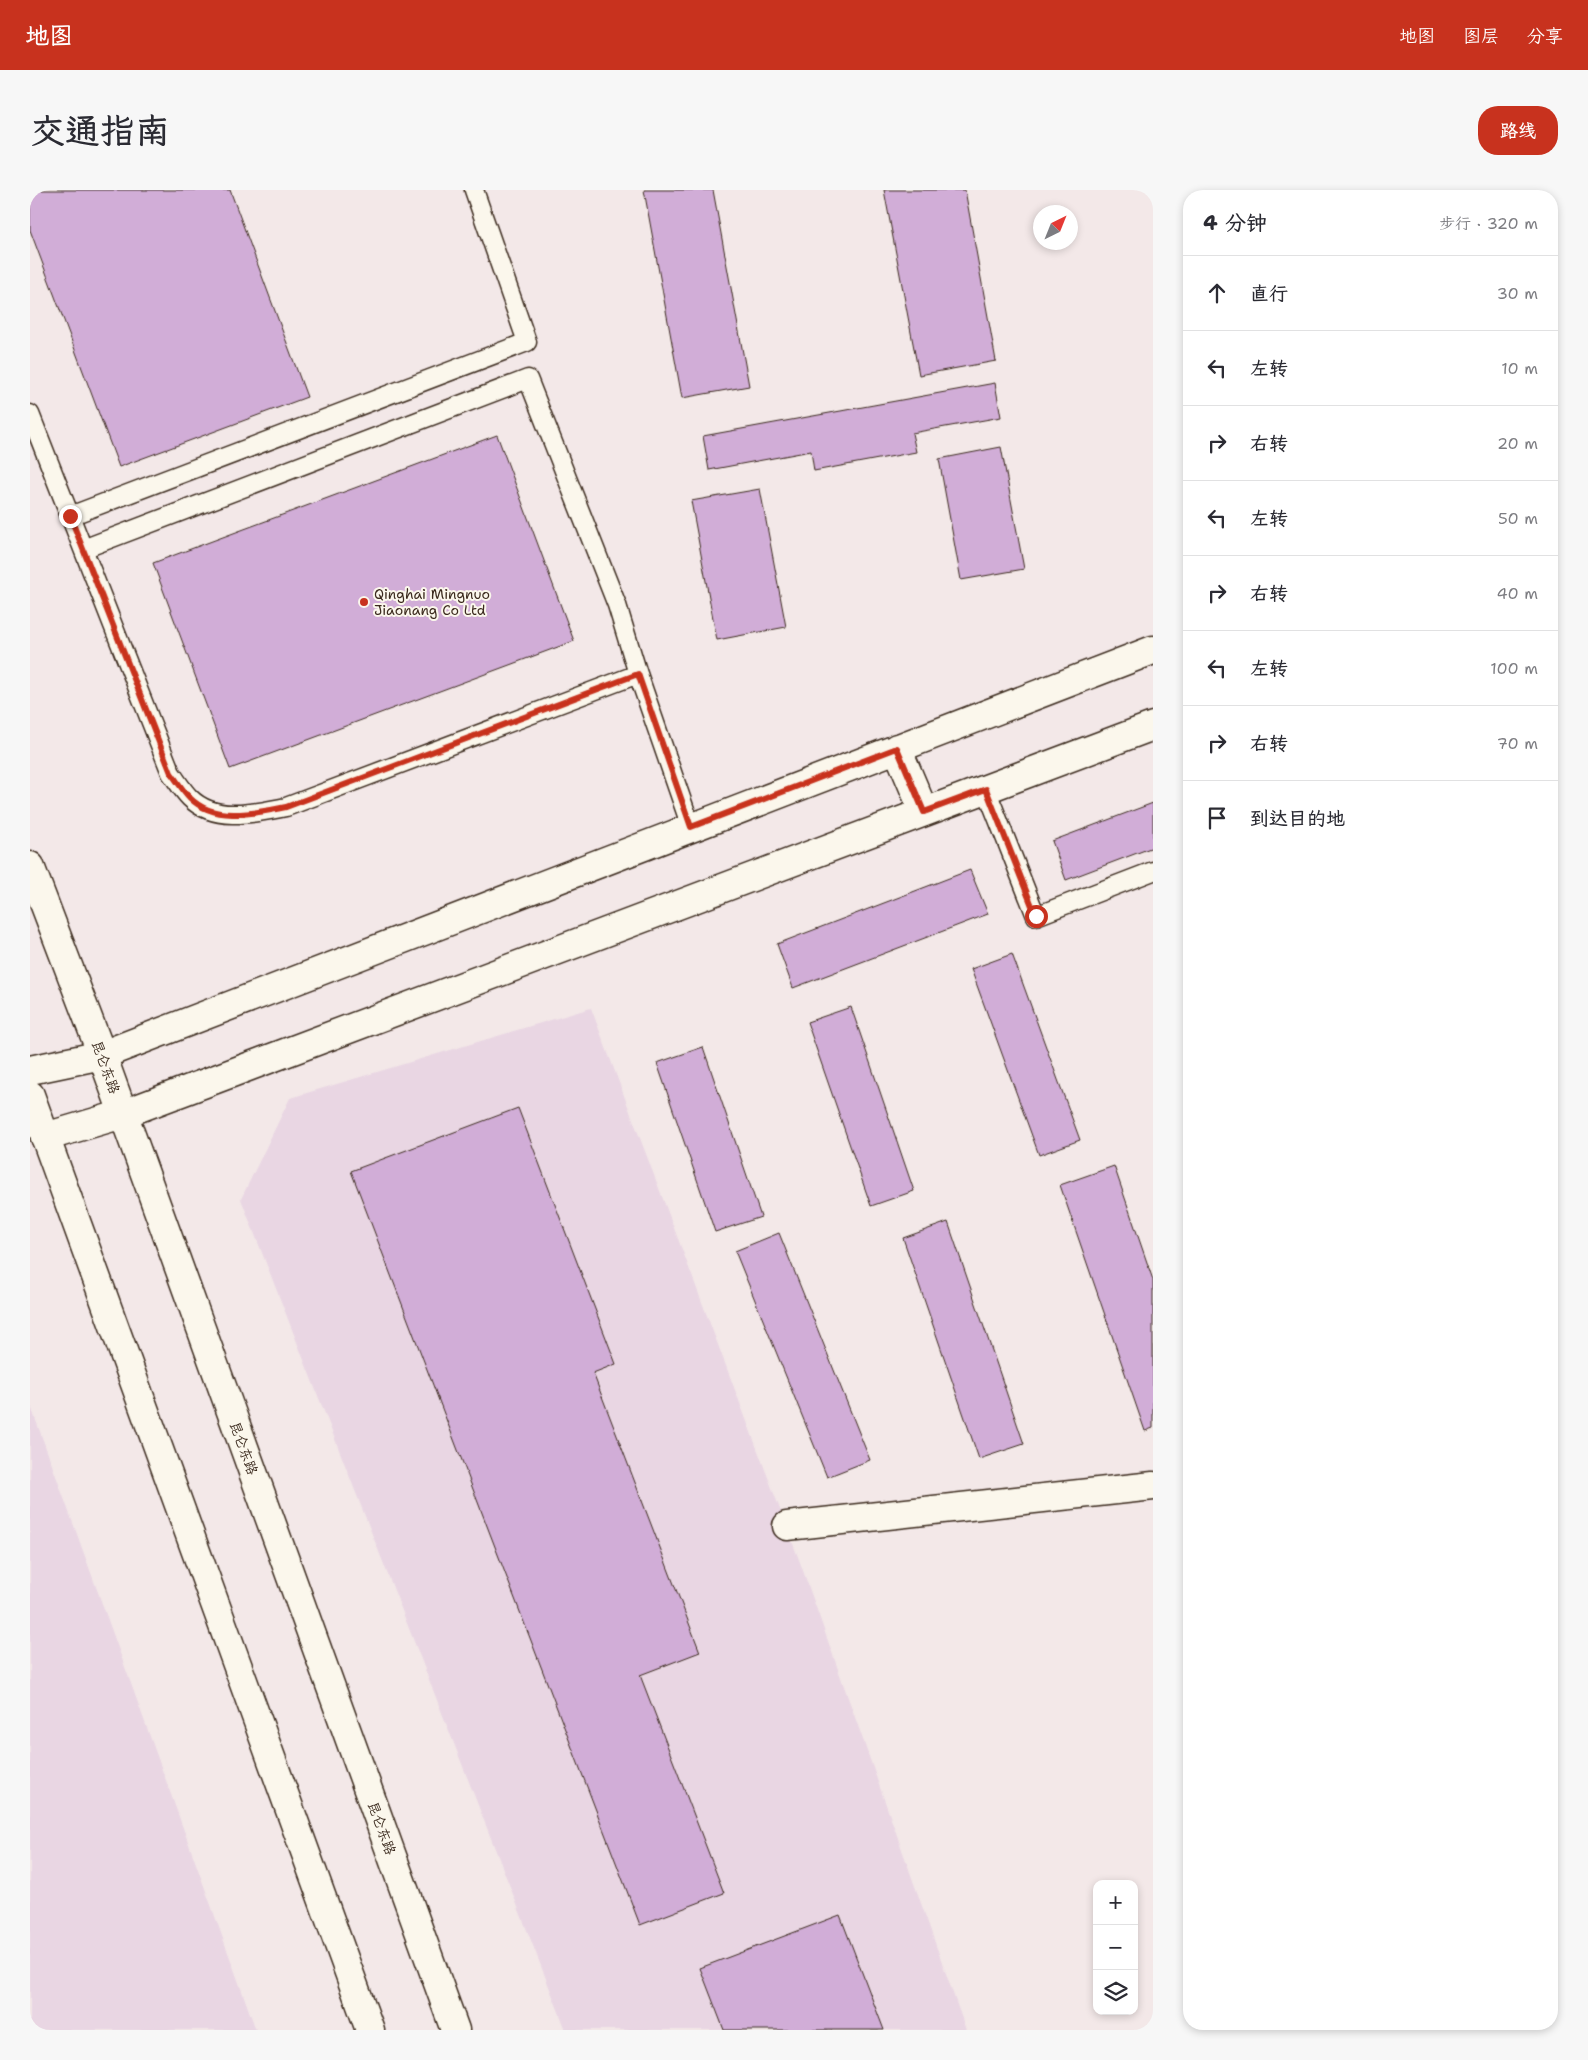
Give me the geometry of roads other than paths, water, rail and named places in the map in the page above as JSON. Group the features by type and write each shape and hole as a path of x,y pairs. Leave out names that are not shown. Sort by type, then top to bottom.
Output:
{"main road":[{"path":"30,1070 102,1055 1153,650"},
{"path":"38,1138 123,1114 1153,726"},
{"path":"897,748 924,812"},
{"name":"昆仑东路","path":"30,866 102,1055 455,2030"},
{"path":"30,1095 38,1138 370,2030"},
{"path":"787,1526 1153,1486"}],"lane":[{"path":"70,516 527,342 474,190"},
{"path":"83,549 528,379 617,605 638,674 691,827"},
{"path":"30,414 171,773 190,798 210,812 249,814 286,807 638,674"},
{"path":"986,789 1036,916 1153,871"}],"place":[{"name":"Qinghai Mingnuo Jiaonang Co Ltd","path":"364,602"}]}
